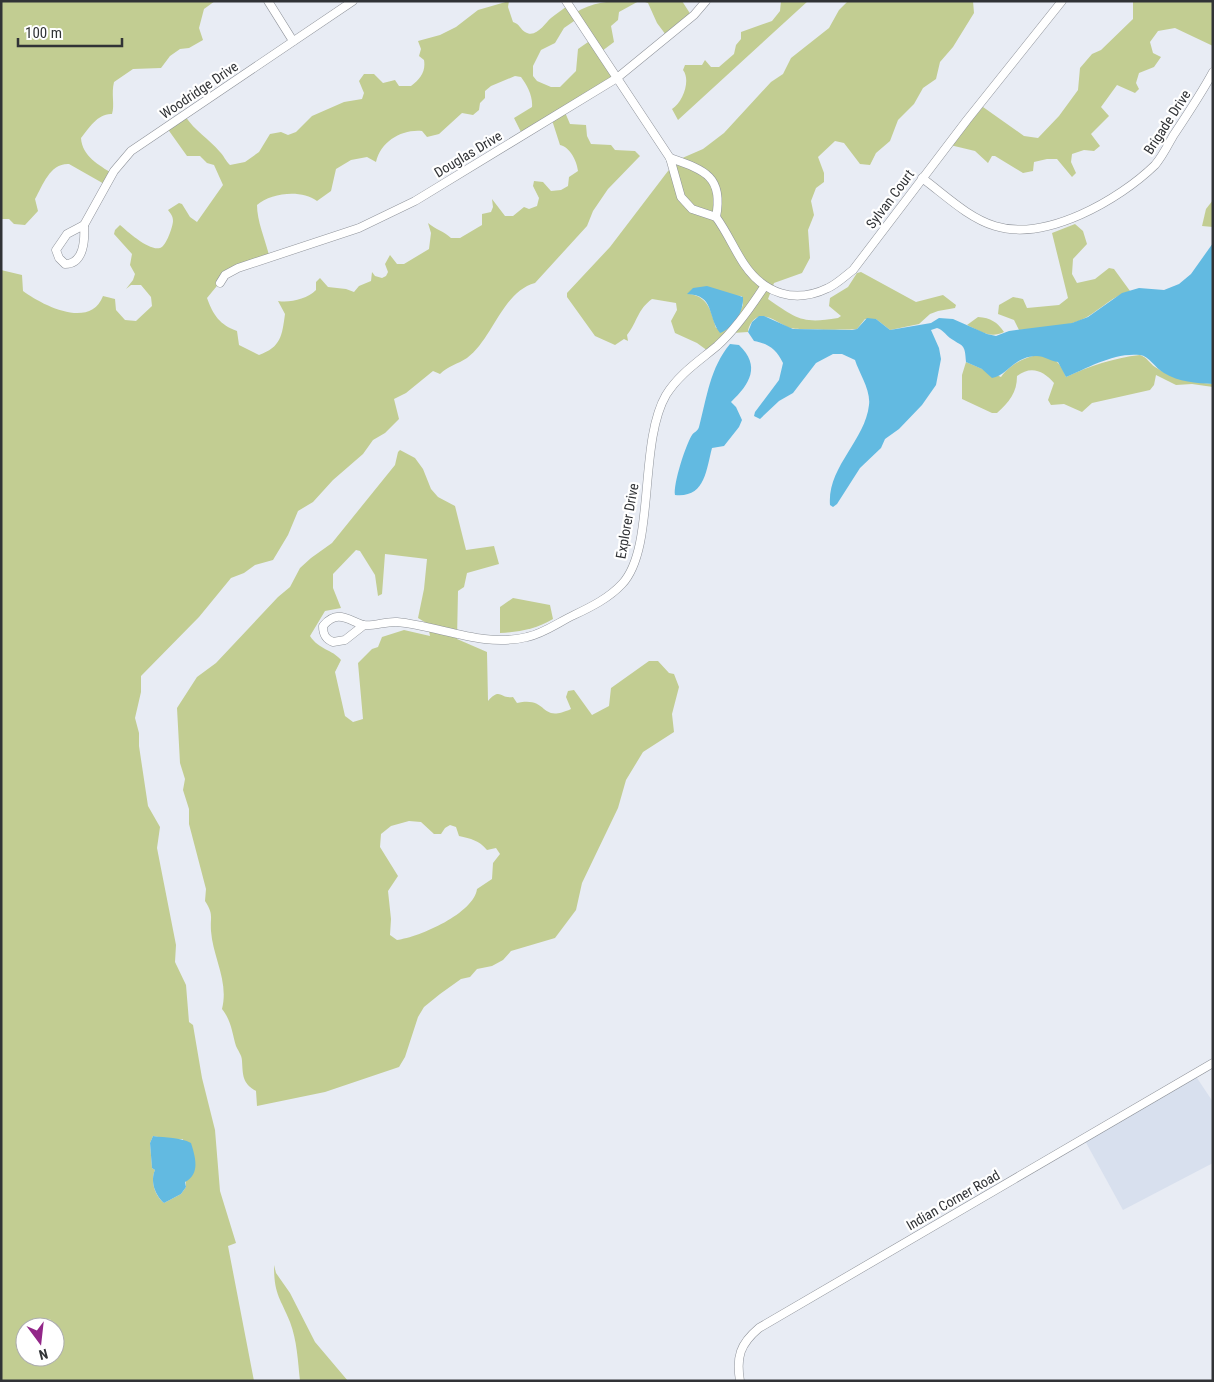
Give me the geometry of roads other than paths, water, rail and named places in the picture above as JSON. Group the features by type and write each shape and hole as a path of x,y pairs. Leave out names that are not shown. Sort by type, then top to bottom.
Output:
{"street":[{"path":"268,1 293,41"},
{"name":"Woodridge Drive","path":"84,225 67,234 56,250 59,258 65,264 72,264 79,258 83,247 84,225 114,171 131,152 353,1"},
{"path":"566,1 670,158 678,192 692,209 716,217 718,207 716,184 709,174 670,158"},
{"name":"Douglas Drive","path":"220,283 225,275 238,268 380,219 415,201 617,78 694,15 706,1"},
{"name":"Sylvan Court","path":"716,217 743,264 764,287 793,297 807,296 829,288 853,270 922,178 1045,20 1062,1"},
{"name":"Brigade Drive","path":"922,178 975,217 995,226 1016,229 1042,227 1067,220 1121,192 1156,164 1213,72"},
{"name":"Explorer Drive","path":"364,625 345,640 333,642 325,637 322,626 332,618 352,619 364,625 394,622 421,625 488,641 527,637 594,605 622,584 633,566 640,534 656,417 666,395 683,374 719,344 746,314 764,287"},
{"name":"Indian Corner Road","path":"740,1381 738,1354 748,1337 759,1328 1213,1063"}],"water":[{"path":"1213,243 1213,384 1182,380 1170,376 1140,355 1111,358 1066,377 1058,362 1039,356 1028,357 992,378 982,369 966,362 964,348 937,328 931,330 939,348 941,359 936,385 922,405 899,429 885,439 881,448 860,468 837,504 833,507 830,505 834,478 861,430 869,405 867,388 855,360 842,354 833,354 816,363 793,393 779,401 760,419 754,416 779,380 783,363 775,351 764,344 754,341 748,332 752,322 759,316 764,316 793,329 852,330 857,329 867,318 876,319 890,330 931,323 939,318 953,319 996,336 1009,331 1072,323 1088,317 1122,293 1139,288 1164,290 1179,284 1191,274"},
{"path":"707,286 743,297 742,308 734,323 720,333 706,302 696,295 687,294 693,288"},
{"path":"730,344 739,345 750,360 751,368 748,382 731,402 736,407 742,420 739,427 724,446 712,448 706,474 698,488 685,495 675,495 676,482 683,455 692,435 698,430 714,373 723,353"},
{"path":"153,1136 178,1139 191,1143 196,1164 190,1179 185,1182 186,1187 181,1194 164,1203 156,1192 153,1183 155,1170 152,1168 150,1143"}]}
